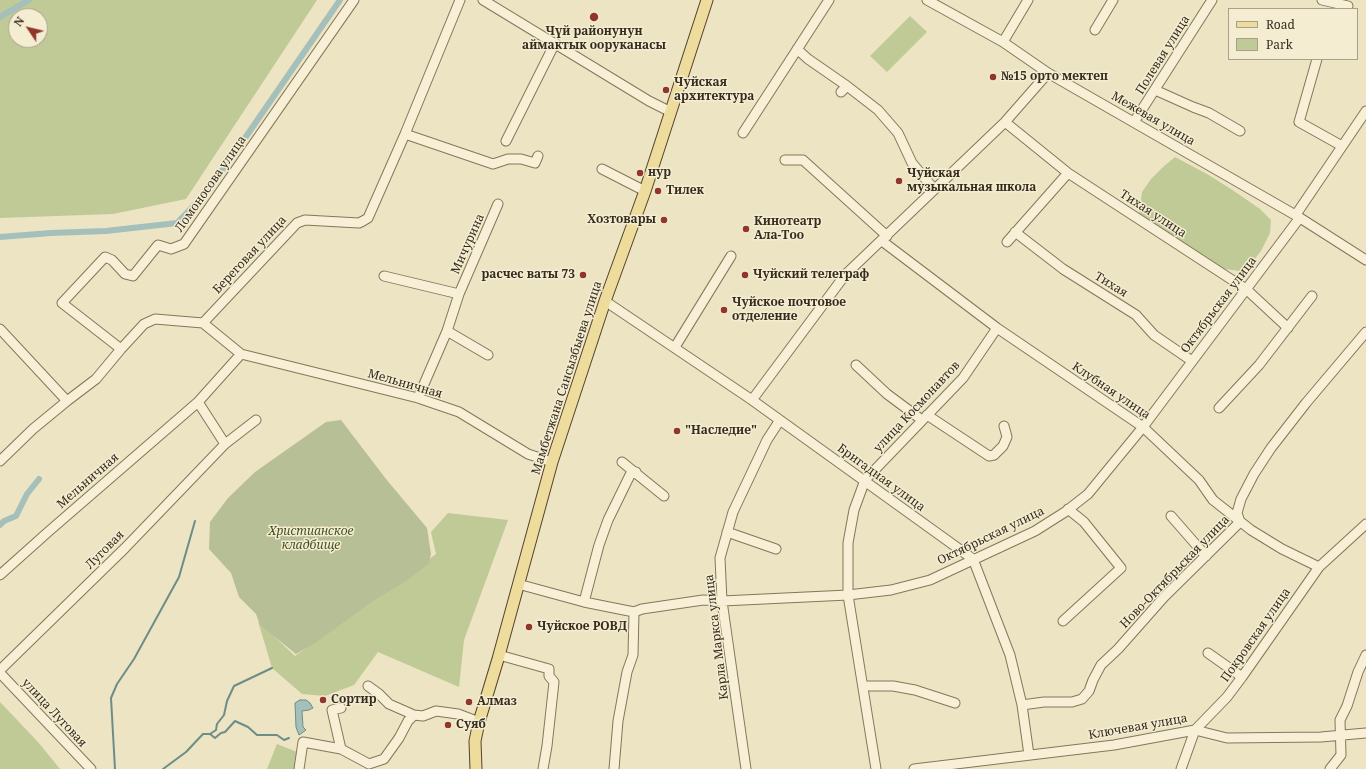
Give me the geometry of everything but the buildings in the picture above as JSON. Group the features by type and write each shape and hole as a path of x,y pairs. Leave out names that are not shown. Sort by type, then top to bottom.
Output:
{"main road":[{"name":"Мамбетжана Сансызбыева улица","path":"476,769 475,741 479,722 552,462 605,301 645,191 707,0"}],"street":[{"name":"Ломоносова улица","path":"121,349 62,303 105,257 112,260 125,274 133,276 158,245 171,249 184,244 354,0"},
{"name":"Береговая улица","path":"203,323 297,223 305,220 358,222 368,218 405,134 460,0"},
{"path":"483,0 649,101 671,112"},
{"path":"743,133 828,0"},
{"name":"Межевая улица","path":"927,0 1003,42 1048,73 1297,216 1366,260"},
{"path":"1003,42 1028,0"},
{"path":"1095,30 1113,0"},
{"name":"Полевая улица","path":"1134,122 1212,0"},
{"path":"1322,0 1334,6 1348,6"},
{"path":"506,141 555,43"},
{"path":"797,49 844,89 878,110 898,133 912,163 934,190"},
{"path":"1318,60 1299,122 1342,146"},
{"path":"752,400 845,275 1004,122 1048,73"},
{"path":"1154,90 1209,113 1240,131"},
{"name":"Октябрьская улица","path":"518,584 584,602 634,612 642,609 704,600 722,601 848,595 891,590 930,580 1035,531 1088,494 1143,427 1298,220 1297,213 1366,110"},
{"name":"Тихая улица","path":"1004,122 1068,173 1246,289 1288,328"},
{"path":"405,134 493,164 508,159 521,159 535,163 538,156"},
{"name":"Клубная улица","path":"786,160 804,160 884,238 997,328 1143,427 1199,480 1213,500 1240,522 1282,549 1318,567"},
{"path":"602,169 645,191"},
{"path":"1006,242 1068,173"},
{"name":"Мичурина","path":"418,398 447,331 459,294 498,204"},
{"name":"Тихая","path":"1015,232 1063,269 1136,315 1154,335 1192,361"},
{"path":"675,347 731,256"},
{"name":"Мичурина","path":"384,276 459,294"},
{"path":"1219,408 1259,365 1312,296"},
{"name":"Бригадная улица","path":"605,301 752,400 973,559"},
{"path":"0,461 33,429 96,379 144,324 155,319 203,323"},
{"name":"Мельничная","path":"203,323 241,354 418,398 459,412 528,454 552,462"},
{"name":"улица Космонавтов","path":"865,480 963,378 997,328"},
{"path":"0,329 67,401"},
{"path":"447,331 488,355"},
{"name":"Ново-Октябрьская улица","path":"1022,705 1044,702 1072,702 1082,699 1089,691 1101,665 1118,649 1164,597 1240,522 1237,513 1241,498 1254,474 1271,448 1306,403 1366,332"},
{"name":"Мельничная","path":"0,575 198,402 241,354"},
{"path":"856,365 887,394 989,456 994,455 1003,446 1007,437 1004,426"},
{"path":"198,402 225,444"},
{"name":"Луговая","path":"0,672 125,548 225,444 256,420"},
{"name":"Карла Маркса улица","path":"746,769 722,601 720,558 733,512 766,440 780,420"},
{"path":"622,462 664,496"},
{"path":"584,602 599,545 608,520 630,475 636,472"},
{"path":"865,480 854,510 848,543 848,595 876,769"},
{"path":"1063,621 1121,568 1084,522 1068,509"},
{"path":"1171,516 1206,556"},
{"name":"Покровская улица","path":"1181,769 1195,730 1227,697 1318,567 1366,524"},
{"path":"728,532 776,549"},
{"path":"973,559 1010,655 1022,705 1029,755"},
{"path":"614,769 618,721 627,672 633,655 634,612"},
{"path":"1208,653 1242,677"},
{"path":"499,655 549,669 549,676 554,682 543,769"},
{"path":"1330,769 1340,755 1340,720 1348,706 1358,672 1366,655"},
{"name":"улица Луговая","path":"0,672 91,769"},
{"path":"368,686 389,704 414,715 423,716 436,711 458,714 479,722"},
{"path":"863,686 893,686 915,690 955,703"},
{"path":"341,708 332,710 341,749"},
{"path":"299,769 303,742 341,749 369,764 384,759 399,738 408,721 414,715"},
{"name":"Ключевая улица","path":"914,769 1114,745 1195,730 1227,738 1321,737 1366,733"}],"green space":[{"path":"0,0 317,0 186,199 113,214 0,218"},
{"path":"910,16 927,32 887,72 870,56"},
{"path":"1175,157 1207,174 1234,191 1260,209 1271,220 1270,233 1261,251 1251,264 1240,271 1225,269 1208,260 1139,216 1142,192 1151,179"},
{"name":"Христианское кладбище","path":"341,420 386,479 427,528 431,554 429,563 408,580 376,599 315,643 296,654 260,625 256,614 239,597 231,573 209,549 210,522 228,498 255,472 326,422"},
{"path":"448,513 508,520 464,640 459,687 378,652 354,685 325,696 302,694 272,668 258,621 295,656 436,554 431,532"},
{"path":"0,702 38,742 60,769 0,769"},
{"path":"277,744 302,754 298,769 267,769"}],"water":[{"path":"300,700 306,700 313,708 302,711 303,727 306,730 299,735 296,727 295,703"}],"waterway":[{"path":"0,17 29,0"},
{"path":"0,237 106,231 177,223 203,196 234,154 340,0"},
{"path":"0,525 4,521 16,516 27,494 39,479"},
{"path":"115,769 111,698 117,684 134,659 179,577 195,521"},
{"path":"163,769 186,752 203,734 210,734 216,730 217,724 224,715 227,701 234,686 272,668"},
{"path":"210,734 215,738 221,733 225,732 235,721 248,727 257,735 277,735 284,740 289,738"}],"place":[{"name":"Чүй районунун аймактык ооруканасы","path":"594,17"},
{"name":"№15 орто мектеп","path":"993,77"},
{"name":"Чуйская архитектура","path":"666,90"},
{"name":"нур","path":"640,173"},
{"name":"Чуйская музыкальная школа","path":"899,181"},
{"name":"Тилек","path":"658,191"},
{"name":"Хозтовары","path":"664,220"},
{"name":"Кинотеатр Ала-Тоо","path":"746,229"},
{"name":"расчес ваты 73","path":"583,275"},
{"name":"Чуйский телеграф","path":"745,275"},
{"name":"Чуйское почтовое отделение","path":"724,310"},
{"name":"\"Наследие\"","path":"677,431"},
{"name":"Чуйское РОВД","path":"529,627"},
{"name":"Сортир","path":"323,700"},
{"name":"Алмаз","path":"469,702"},
{"name":"Суяб","path":"448,725"}]}
